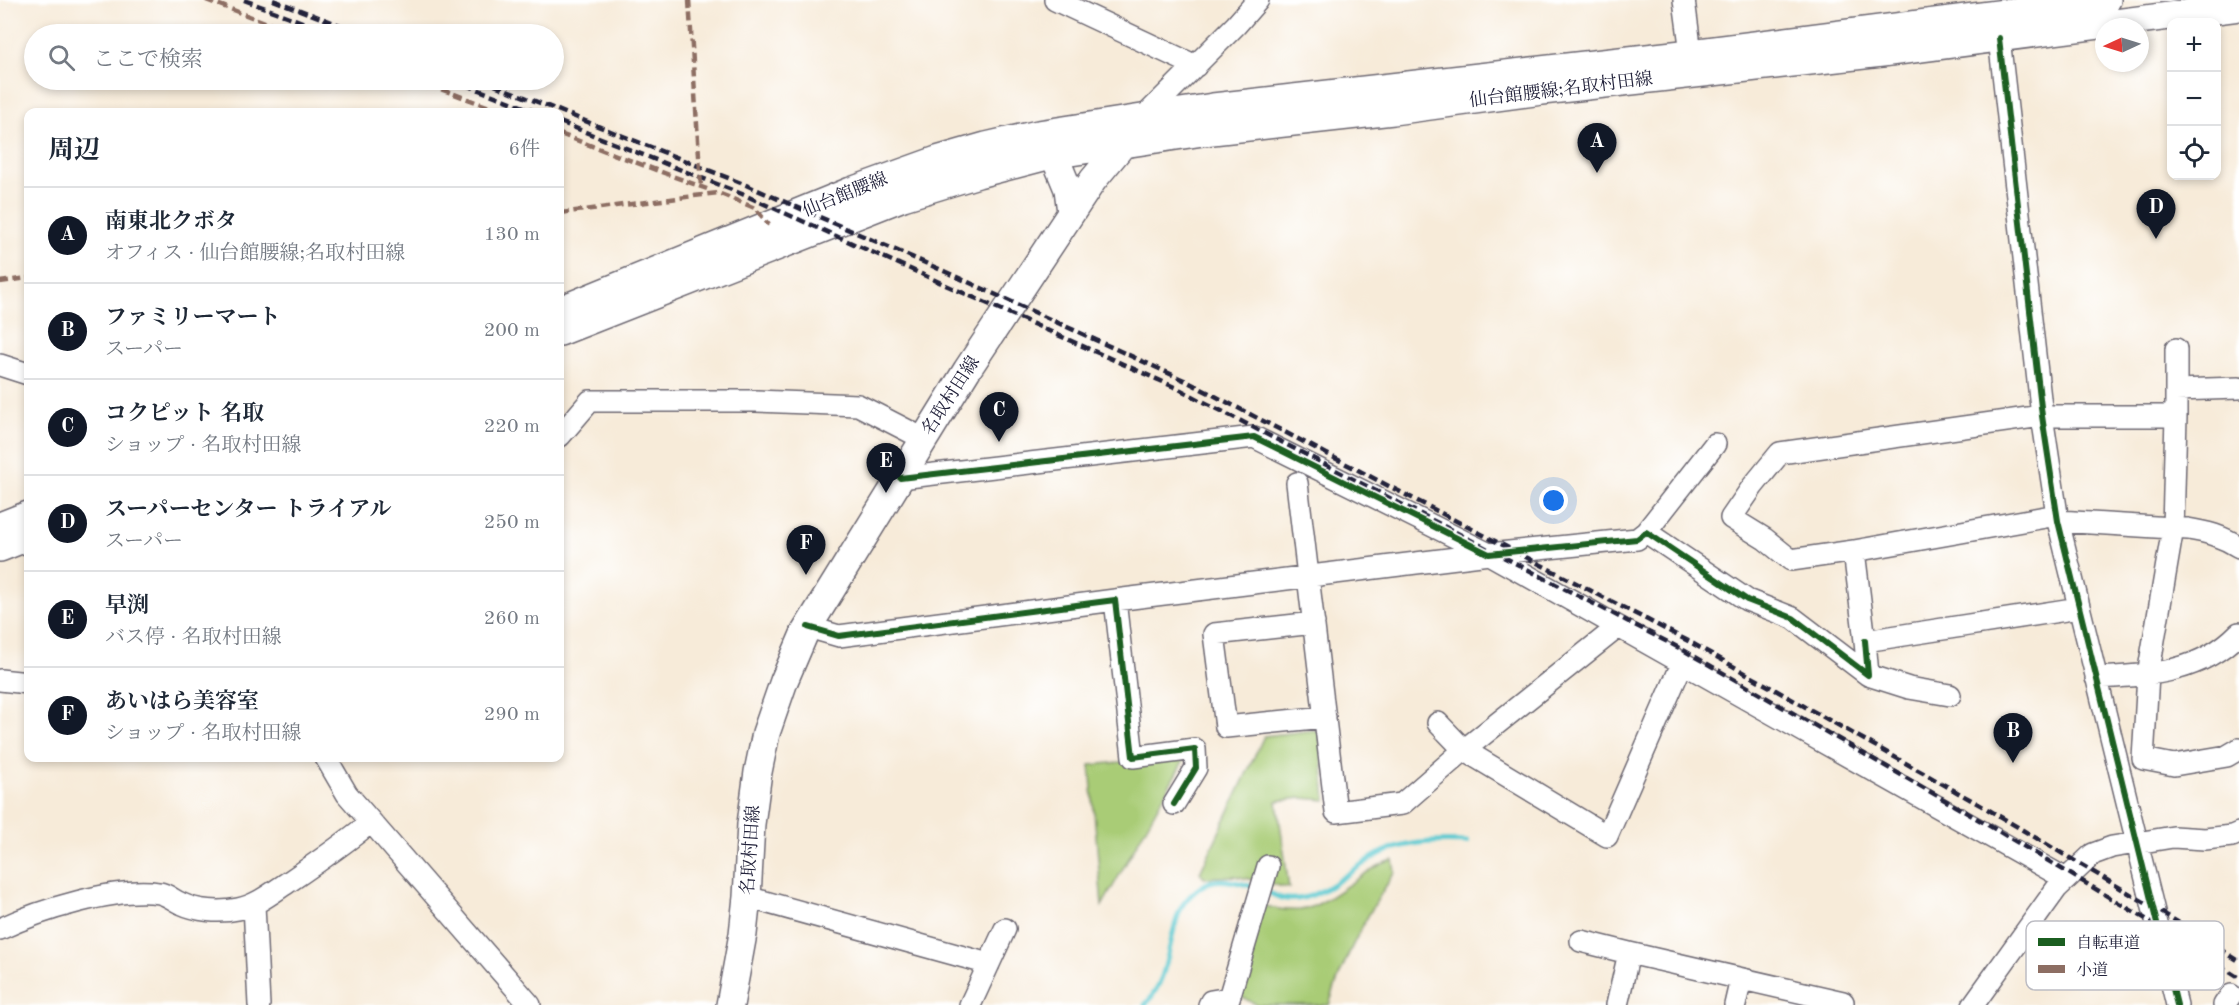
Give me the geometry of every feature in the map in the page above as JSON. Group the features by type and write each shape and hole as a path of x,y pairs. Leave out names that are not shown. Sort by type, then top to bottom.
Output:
{"main road":[{"path":"1996,18 2107,0"},
{"path":"1996,18 2239,7"},
{"name":"仙台館腰線;名取村田線","path":"1142,119 1213,107 1996,18"},
{"name":"仙台館腰線;名取村田線","path":"1124,144 1203,132 1393,111 1542,91 1996,18"},
{"name":"名取村田線","path":"730,1005 743,934 751,824 766,733 784,681 808,627 924,439 1071,212 1093,180 1142,119"},
{"name":"仙台館腰線","path":"564,308 851,191 937,160 1038,134 1142,119"},
{"name":"仙台館腰線","path":"564,330 903,197 978,174 1054,155 1124,144"},
{"path":"1054,155 1068,189 1071,212"},
{"path":"0,526 24,517"},
{"path":"0,548 24,539"}],"street":[{"path":"1055,0 1196,66"},
{"path":"1142,119 1258,0"},
{"path":"1684,0 1690,53"},
{"path":"1996,18 2042,416 2057,518 2156,921"},
{"path":"2176,349 2173,528 2148,675 2143,759 2174,765 2227,756 2239,749"},
{"path":"0,365 24,373"},
{"path":"2176,390 2239,388"},
{"path":"564,431 590,401 744,401 858,405 924,439"},
{"path":"2176,416 2042,416 1780,453 1731,518 1765,539 1791,560 2057,518 2208,532 2239,547"},
{"path":"900,478 1254,437 1489,554 2066,879"},
{"path":"808,627 838,636 1489,554 1637,539 1646,532 1715,444"},
{"path":"1297,483 1336,812 1402,804 1464,750 1618,627"},
{"path":"1646,532 1747,600 1793,618 1868,675 1909,688 1950,695"},
{"path":"1854,551 1868,675"},
{"path":"1115,600 1133,757 1195,749 1196,768 1174,804"},
{"path":"1865,641 2079,608"},
{"path":"1314,623 1214,634 1226,727 1325,717"},
{"path":"2096,678 2148,675 2182,668 2211,654 2239,633"},
{"path":"1438,723 1464,750 1607,836 1682,664"},
{"path":"0,680 24,683"},
{"path":"328,762 347,794 530,1005"},
{"path":"0,929 20,919 54,908 126,893 163,894 178,903 206,910 236,909 254,905 343,845 371,822"},
{"path":"2033,921 2057,888 2093,854 2112,847 2173,837 2205,839 2239,833"},
{"path":"1228,1003 1263,884"},
{"path":"747,897 989,964"},
{"path":"254,905 259,1005"},
{"path":"970,1005 1005,929"},
{"path":"1973,1005 2026,931"},
{"path":"1581,941 1843,1002 1842,1005"},
{"path":"1617,1005 1629,953"},
{"path":"1735,1005 1741,979"},
{"path":"2173,990 2177,1005"}],"green space":[{"path":"1315,730 1320,733 1326,800 1301,798 1277,801 1289,888 1235,876 1204,878 1200,873 1264,736"},
{"path":"1186,756 1102,906 1090,765"},
{"path":"1393,860 1395,872 1357,936 1329,1005 1258,1005 1237,995 1263,905 1290,910 1311,907 1369,871"}],"waterway":[{"path":"1264,891 1281,898 1295,899 1309,896 1389,850 1418,843 1467,842"},
{"path":"1145,1005 1164,972 1176,922 1188,898 1201,887 1215,881 1245,884 1255,888"}],"railway":[{"path":"244,0 308,24"},
{"path":"273,0 337,24"},
{"path":"479,90 526,108"},
{"path":"507,90 552,108"},
{"path":"564,113 746,185 946,272 1186,381 1690,642 1989,810 2176,921"},
{"path":"564,124 742,194 1181,390 1685,651 1983,822 2149,921"},
{"path":"2224,951 2239,961"},
{"path":"2224,968 2239,978"}],"marked path":[{"path":"206,0 270,24"},
{"path":"689,0 701,187"},
{"path":"443,90 492,108"},
{"path":"564,135 707,189"},
{"path":"564,212 718,193 755,208 769,225"},
{"path":"0,282 24,279"}],"cycle path":[{"path":"1999,38 2042,416 2058,521 2156,921"},
{"path":"900,478 1254,437 1489,554 1637,539 1646,532 1747,600 1793,618 1868,675 1865,641"},
{"path":"808,627 839,636 1115,600 1133,757 1195,749 1196,768 1174,804"},
{"path":"2173,990 2177,1005"}],"place":[{"name":"南東北クボタ","path":"1597,173"},
{"name":"スーパーセンター トライアル","path":"2156,239"},
{"name":"コクピット 名取","path":"999,442"},
{"name":"早渕","path":"886,493"},
{"name":"あいはら美容室","path":"806,575"},
{"name":"ファミリーマート","path":"2013,763"}]}
